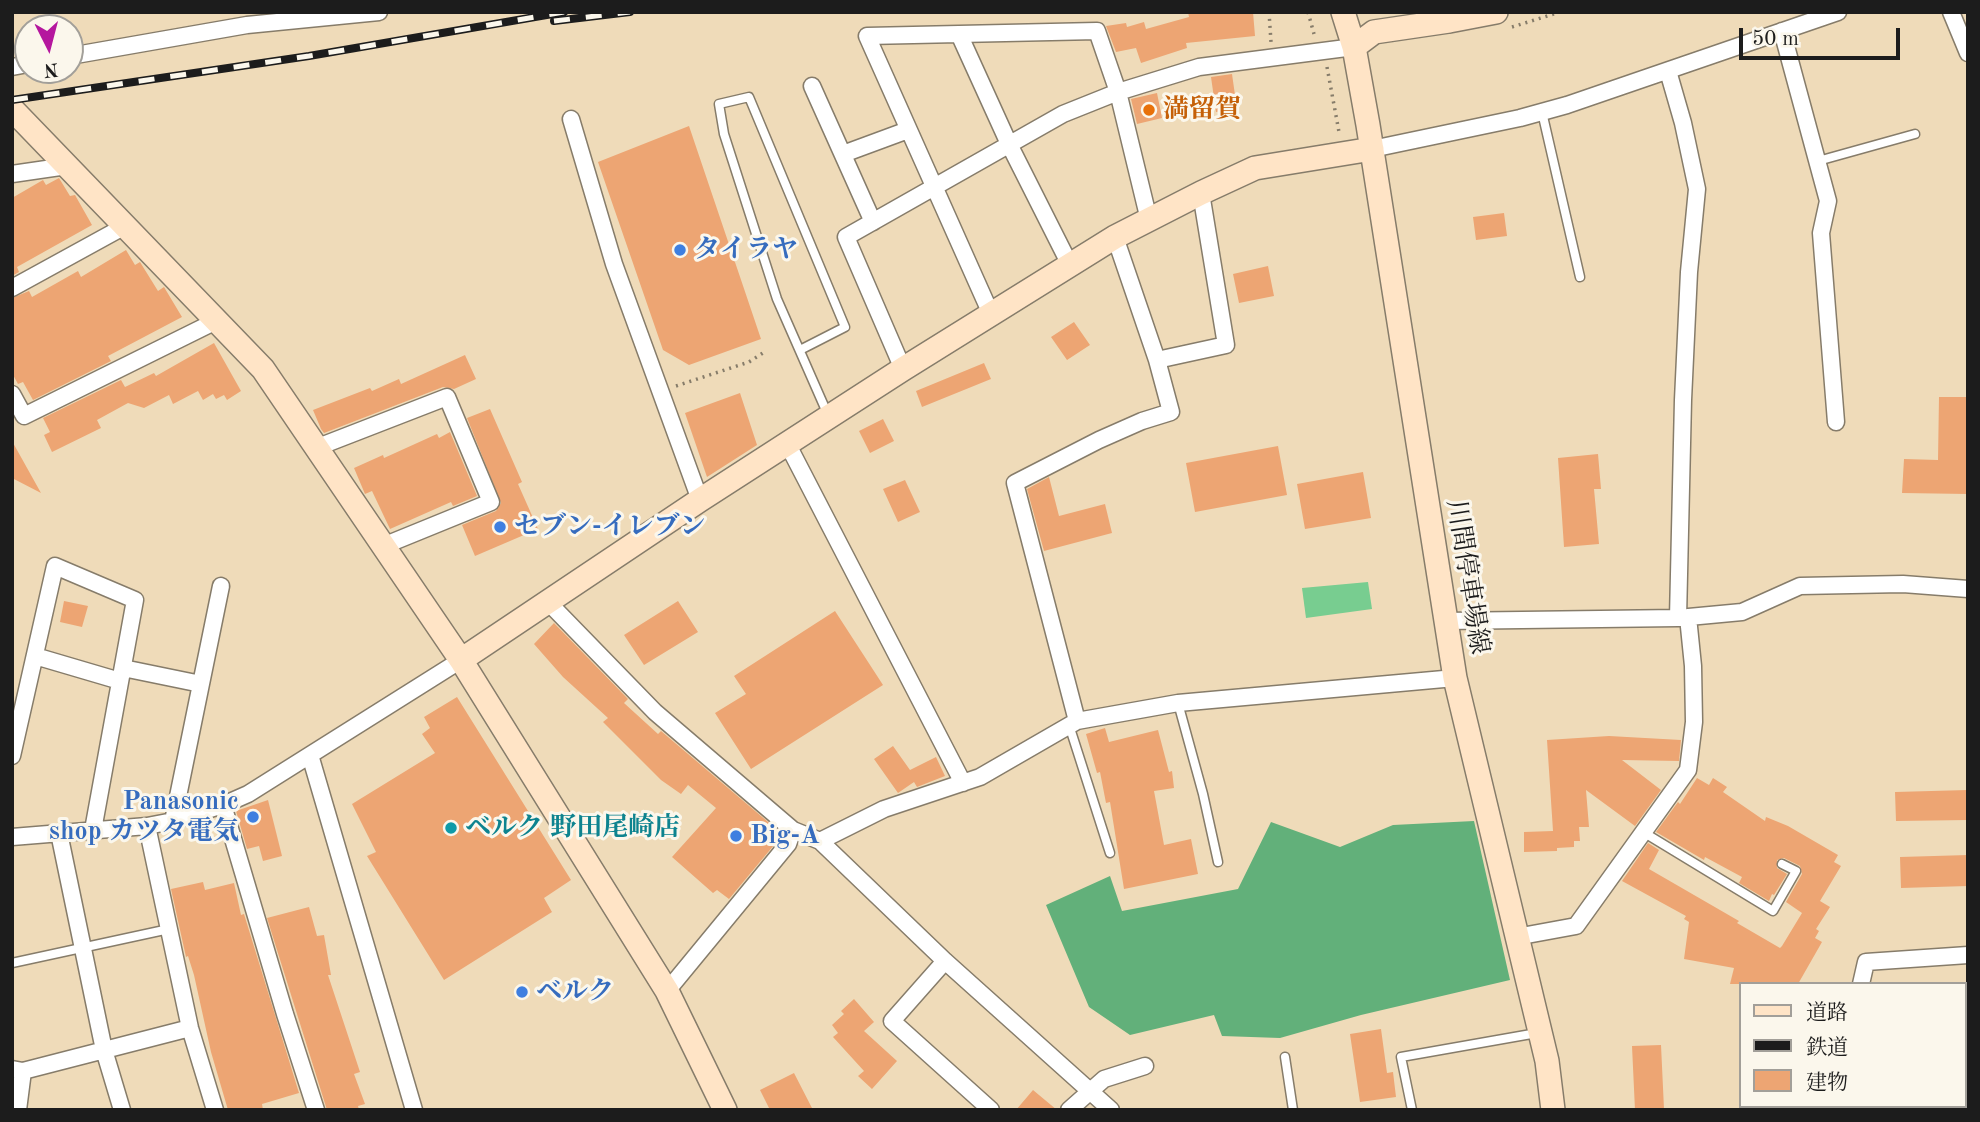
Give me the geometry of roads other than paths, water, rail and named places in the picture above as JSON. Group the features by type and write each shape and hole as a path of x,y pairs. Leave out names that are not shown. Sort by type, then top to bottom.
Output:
{"street":[{"path":"84,53 246,19 379,12"},
{"path":"12,837 173,821 248,794 461,660 700,500 991,314 1115,237 1255,168 1372,149 1542,112 1838,12"},
{"path":"1951,12 1968,53"},
{"path":"1345,17 1374,32"},
{"name":"川間停車場線","path":"1345,17 1354,47 1372,149 1444,621 1455,678 1546,1061 1553,1110"},
{"path":"903,369 846,237 1063,114 1118,92 1199,67 1354,47 1374,32 1455,17 1503,20"},
{"path":"991,314 867,36 1097,30 1118,92 1149,220"},
{"path":"1783,31 1828,201 1821,233 1836,422"},
{"path":"959,34 1009,144 1070,265"},
{"path":"1516,937 1576,926 1688,770 1694,722 1693,666 1683,617 1684,387 1689,272 1697,189 1683,123 1668,71"},
{"path":"812,86 873,222"},
{"path":"12,109 263,369 461,660 667,991 725,1110"},
{"path":"571,119 614,264 700,500"},
{"path":"843,154 908,130"},
{"path":"12,174 67,166"},
{"path":"1157,360 1226,345 1201,193"},
{"path":"12,288 125,226"},
{"path":"1073,723 1016,483 1100,440 1142,421 1171,412 1157,360 1115,237"},
{"path":"12,394 24,416 216,321"},
{"path":"318,447 447,397 491,502 383,546"},
{"path":"788,445 962,783"},
{"path":"12,756 55,566 135,600 93,830"},
{"path":"1444,621 1683,617 1742,612 1800,586 1903,584 1968,590"},
{"path":"173,821 221,586"},
{"path":"547,601 654,712 793,830 820,841 945,961 1111,1110"},
{"path":"35,656 121,674 201,684"},
{"path":"820,841 884,809 980,777 1073,723 1178,703 1455,678"},
{"path":"310,755 414,1110"},
{"path":"223,805 316,1110"},
{"path":"147,825 190,1028 215,1110"},
{"path":"667,991 788,844 793,830"},
{"path":"59,833 104,1050 122,1110"},
{"path":"1861,982 1866,962 1968,955"},
{"path":"945,961 892,1021 991,1110"},
{"path":"18,1110 18,1070 190,1028"},
{"path":"1069,1110 1104,1079 1144,1066"}],"lane":[{"path":"800,350 845,327 748,97 719,104 724,134 777,299 829,417"},
{"path":"1542,112 1580,277"},
{"path":"1818,161 1915,134"},
{"path":"1178,703 1218,862"},
{"path":"1073,723 1111,852"},
{"path":"1643,832 1773,911 1796,872 1782,864"},
{"path":"12,962 169,929"},
{"path":"1412,1110 1401,1057 1539,1033"},
{"path":"1285,1057 1293,1110"}],"railway":[{"path":"12,100 309,56 564,12"},
{"path":"554,21 630,12"}],"place":[{"name":"満留賀","path":"1149,110"},
{"name":"タイラヤ","path":"680,250"},
{"name":"セブン-イレブン","path":"500,527"},
{"name":"Panasonic shop カツタ電気","path":"253,817"},
{"name":"ベルク 野田尾崎店","path":"451,828"},
{"name":"Big-A","path":"736,836"},
{"name":"ベルク","path":"522,992"}]}
